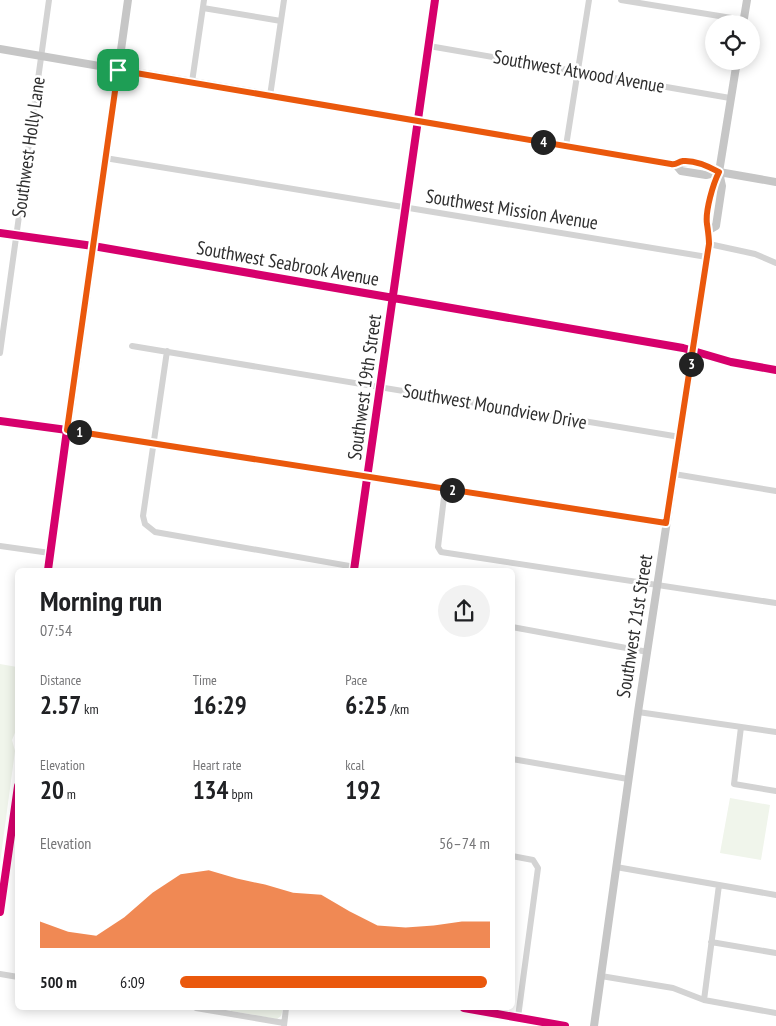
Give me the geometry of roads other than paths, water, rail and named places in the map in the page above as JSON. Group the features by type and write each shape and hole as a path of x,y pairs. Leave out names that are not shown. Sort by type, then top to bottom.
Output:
{"main road":[{"path":"48,568 128,0"},
{"path":"744,15 746,0"},
{"path":"0,49 676,165 681,171 706,175 719,172 776,182"},
{"name":"Southwest 21st Street","path":"594,1026 628,779 709,244 710,230 707,224 713,185 719,172 735,70"},
{"path":"0,912 15,807"}],"street":[{"name":"Southwest Holly Lane","path":"0,352 49,0"},
{"path":"192,82 204,0"},
{"path":"270,96 284,0"},
{"name":"Southwest 19th Street","path":"354,568 435,0"},
{"path":"566,146 590,0"},
{"path":"621,0 705,15"},
{"path":"203,8 280,21"},
{"name":"Southwest Atwood Avenue","path":"429,46 730,98"},
{"name":"Southwest Mission Avenue","path":"105,158 707,257"},
{"name":"Southwest Seabrook Avenue","path":"0,233 93,246 693,350 731,362 776,370"},
{"path":"709,244 755,254 776,264"},
{"name":"Southwest Moundview Drive","path":"132,346 680,437"},
{"path":"167,352 143,518 148,528 155,532 349,568"},
{"path":"0,420 666,523"},
{"path":"674,474 776,491"},
{"path":"445,489 438,550 443,553 776,603"},
{"path":"0,546 50,553"},
{"path":"515,629 648,652"},
{"path":"638,712 776,732"},
{"path":"741,727 734,784 776,791"},
{"path":"515,760 628,779"},
{"path":"515,857 533,860 538,868 518,1017"},
{"path":"616,867 776,895"},
{"path":"704,1000 719,885"},
{"path":"711,942 776,953"},
{"path":"0,974 15,976"},
{"path":"601,976 673,988 704,1000 776,1013"},
{"path":"225,1010 284,1024 286,1010"},
{"path":"476,1010 565,1026"}]}
